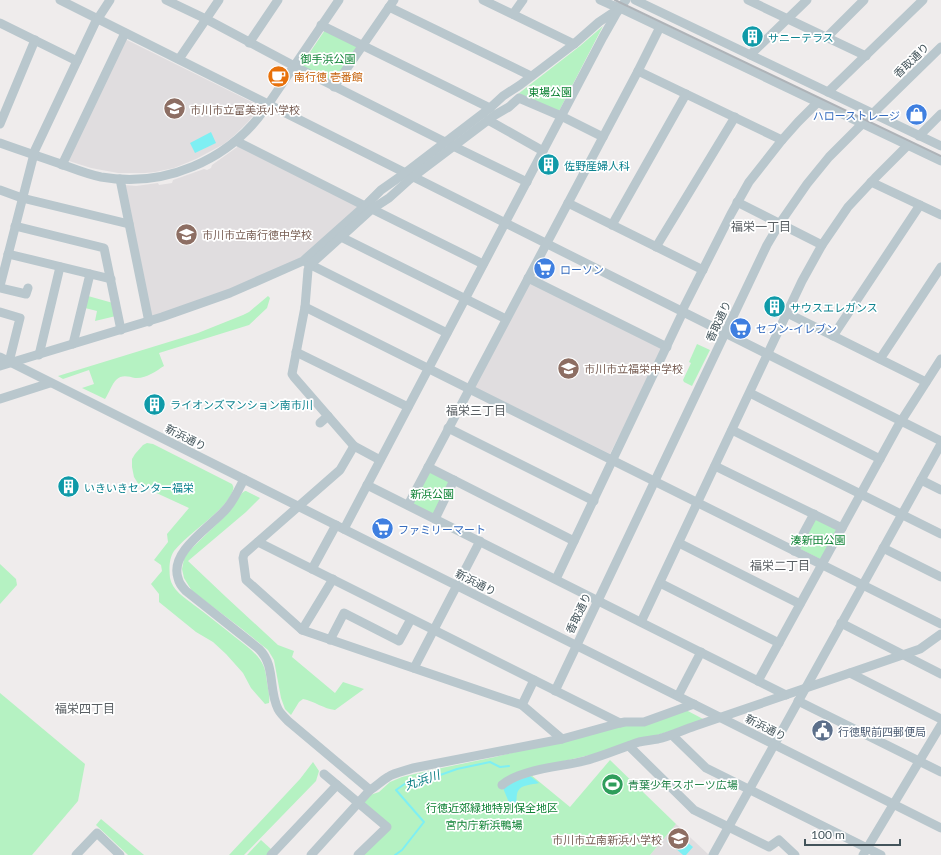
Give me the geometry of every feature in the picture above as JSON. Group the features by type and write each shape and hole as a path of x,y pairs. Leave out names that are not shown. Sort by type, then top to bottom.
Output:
{"street":[{"path":"60,0 941,442 713,855"},
{"path":"28,288 26,294 0,287 33,155 97,19 110,0"},
{"path":"166,0 334,87 527,182"},
{"path":"179,59 219,0"},
{"path":"249,43 278,0"},
{"path":"0,143 93,175 120,179 155,178 197,165 215,156 236,141 253,124 339,0"},
{"path":"483,0 574,44"},
{"path":"513,14 522,0"},
{"path":"600,0 620,8 941,161"},
{"path":"312,569 367,485 602,37 626,0"},
{"path":"634,0 941,146"},
{"path":"748,0 866,56"},
{"path":"750,55 807,0"},
{"path":"827,37 864,0"},
{"path":"828,92 923,0"},
{"path":"334,87 392,4 531,76"},
{"path":"0,366 149,322 307,263 341,238 369,207 385,186 409,175 449,144 503,96 574,44 599,22 620,8"},
{"path":"0,23 77,61"},
{"path":"321,25 490,108"},
{"path":"408,505 660,27"},
{"path":"62,165 125,33"},
{"path":"0,124 35,40"},
{"name":"香取通り","path":"555,691 725,333 767,246 780,223 796,198 839,146 941,48"},
{"path":"638,71 782,140"},
{"path":"612,225 686,94"},
{"path":"449,144 509,107 519,98 561,116 603,137"},
{"path":"556,580 667,347 684,307 737,202 756,172 782,140 818,102"},
{"path":"918,136 941,114"},
{"path":"656,247 735,117"},
{"path":"488,120 543,151"},
{"path":"236,141 483,264"},
{"path":"641,622 802,281 822,244 848,207 908,146"},
{"path":"120,179 149,322"},
{"path":"871,182 941,215"},
{"path":"0,190 22,198 129,224"},
{"path":"737,202 822,244"},
{"path":"568,203 703,270"},
{"path":"833,336 920,206"},
{"path":"307,263 369,207"},
{"path":"15,226 104,248 121,330"},
{"path":"341,238 506,319"},
{"path":"8,254 111,279"},
{"path":"307,263 308,270 304,307 292,371 293,376 354,446 380,460"},
{"path":"307,263 447,333"},
{"path":"880,359 941,266"},
{"path":"39,355 60,267"},
{"path":"73,344 90,274"},
{"path":"528,278 667,347"},
{"path":"304,307 941,624"},
{"path":"0,312 20,318 10,362"},
{"path":"788,313 926,382"},
{"path":"296,352 408,407"},
{"name":"新浜通り","path":"0,357 941,828"},
{"path":"758,681 901,421 941,359"},
{"path":"0,399 50,383"},
{"path":"750,393 880,459"},
{"path":"320,423 328,416"},
{"path":"448,428 594,501"},
{"path":"732,430 941,534"},
{"path":"354,446 340,470 244,554 242,558 246,580 302,630 522,705 562,739"},
{"path":"715,466 842,528"},
{"path":"428,467 574,541"},
{"path":"244,479 234,498 226,509 183,552 176,569 177,577 180,584 186,591 264,654 269,666 275,700 282,715 370,790"},
{"path":"435,518 454,480"},
{"path":"921,480 941,490"},
{"path":"367,485 786,695"},
{"path":"794,551 814,514"},
{"path":"414,668 480,541"},
{"path":"258,542 620,723"},
{"path":"679,543 800,604"},
{"path":"883,548 941,576"},
{"path":"302,630 333,580"},
{"path":"660,583 779,643"},
{"path":"330,640 344,613 400,641 411,618"},
{"path":"841,623 941,674"},
{"path":"502,785 506,781 527,774 605,755 640,742 658,739 720,718 920,649 941,634"},
{"path":"678,696 701,652"},
{"path":"850,673 941,719"},
{"path":"522,705 534,680"},
{"path":"798,701 941,772"},
{"path":"311,855 370,790 377,786 382,780 390,776 413,768 562,739 620,723 644,722 694,704"},
{"path":"865,852 941,725"},
{"path":"672,734 706,768 865,852 881,855"},
{"path":"629,746 694,810 769,848 779,840 795,855"},
{"path":"324,774 387,827 358,855"},
{"path":"271,855 337,784"},
{"path":"76,855 97,833 120,855"}],"shaded area":[{"name":"市川市立富美浜小学校","path":"125,39 260,106 248,122 224,144 196,159 174,168 145,173 118,173 91,168 69,161 68,158"},
{"path":"240,145 358,205 359,208 302,258 229,291 151,317 124,185 136,186 172,183 173,180 211,168 212,165"},
{"name":"市川市立福栄中学校","path":"531,283 661,348 662,351 610,454 476,388 475,385 528,284"},
{"name":"市川市立南新浜小学校","path":"676,824 709,855 650,855"}],"green space":[{"name":"東場公園","path":"603,26 559,111 518,94 580,46"},
{"name":"御手浜公園","path":"325,30 356,45 357,49 334,81 300,67"},
{"path":"88,296 113,303 116,316 95,321 97,311 85,308"},
{"path":"268,296 270,298 267,308 249,325 159,353 164,366 143,377 135,378 126,376 118,378 105,399 82,388 94,384 89,370 63,379 58,376 198,333 249,312"},
{"path":"697,344 710,350 692,386 683,380 691,363 689,362"},
{"path":"147,443 153,444 232,484 233,486 230,497 224,505 174,551 171,557 170,578 173,586 179,593 259,658 265,671 269,703 265,704 251,688 243,673 213,642 196,632 159,602 159,594 151,584 162,571 161,565 154,560 168,542 167,534 189,508 139,485 134,477 132,459 143,445"},
{"name":"新浜公園","path":"432,472 449,481 435,513 432,514 414,505 413,502 429,473"},
{"path":"245,491 260,498 246,512 188,561 278,645 294,651 292,657 335,693 343,682 364,689 335,710 303,699 299,702 291,715 285,709 281,698 274,660 268,650 192,591 184,578 182,569 184,559 188,552 224,517"},
{"name":"湊新田公園","path":"814,519 836,528 837,531 820,559 800,549 799,546"},
{"path":"0,564 16,579 17,585 0,604"},
{"path":"0,693 85,764 78,801 32,855 0,855"},
{"name":"行徳近郊緑地特別保全地区","path":"686,710 703,719 702,721 603,752 525,770 570,807 610,760 676,824 650,855 361,855 389,827 362,803 370,795 379,792 390,782 402,777 495,757"},
{"path":"313,762 319,771 316,781 244,855 229,855 300,779"},
{"path":"101,819 144,855 128,855 96,825"},
{"path":"261,840 272,850 268,855 247,855"}],"water":[{"path":"211,132 216,143 195,153 190,143"},
{"path":"530,776 539,783 522,787 517,793 516,804 510,805 503,788 508,784"},
{"path":"675,832 693,847 686,855 683,855 667,841"}],"waterway":[{"name":"丸浜川","path":"395,855 402,850 424,822 396,790 406,783 420,781 457,769 490,762 500,767 509,766"}],"railway":[{"path":"615,0 941,156"}],"place":[{"name":"サニーテラス","path":"753,37"},
{"name":"南行徳 壱番館","path":"279,76"},
{"name":"市川市立富美浜小学校","path":"175,109"},
{"name":"ハローストレージ","path":"916,115"},
{"name":"佐野産婦人科","path":"549,165"},
{"name":"市川市立南行徳中学校","path":"186,234"},
{"name":"ローソン","path":"544,269"},
{"name":"サウスエレガンス","path":"775,307"},
{"name":"セブン-イレブン","path":"741,328"},
{"name":"市川市立福栄中学校","path":"569,368"},
{"name":"ライオンズマンション南市川","path":"154,404"},
{"name":"いきいきセンター福栄","path":"68,487"},
{"name":"ファミリーマート","path":"383,529"},
{"name":"行徳駅前四郵便局","path":"823,731"},
{"name":"青葉少年スポーツ広場","path":"612,784"},
{"name":"市川市立南新浜小学校","path":"678,839"}],"district":[{"name":"福栄一丁目","path":"761,226"},
{"name":"福栄三丁目","path":"476,410"},
{"name":"福栄二丁目","path":"780,565"},
{"name":"福栄四丁目","path":"85,708"}],"park label":[{"name":"宮内庁新浜鴨場","path":"484,824"}]}
